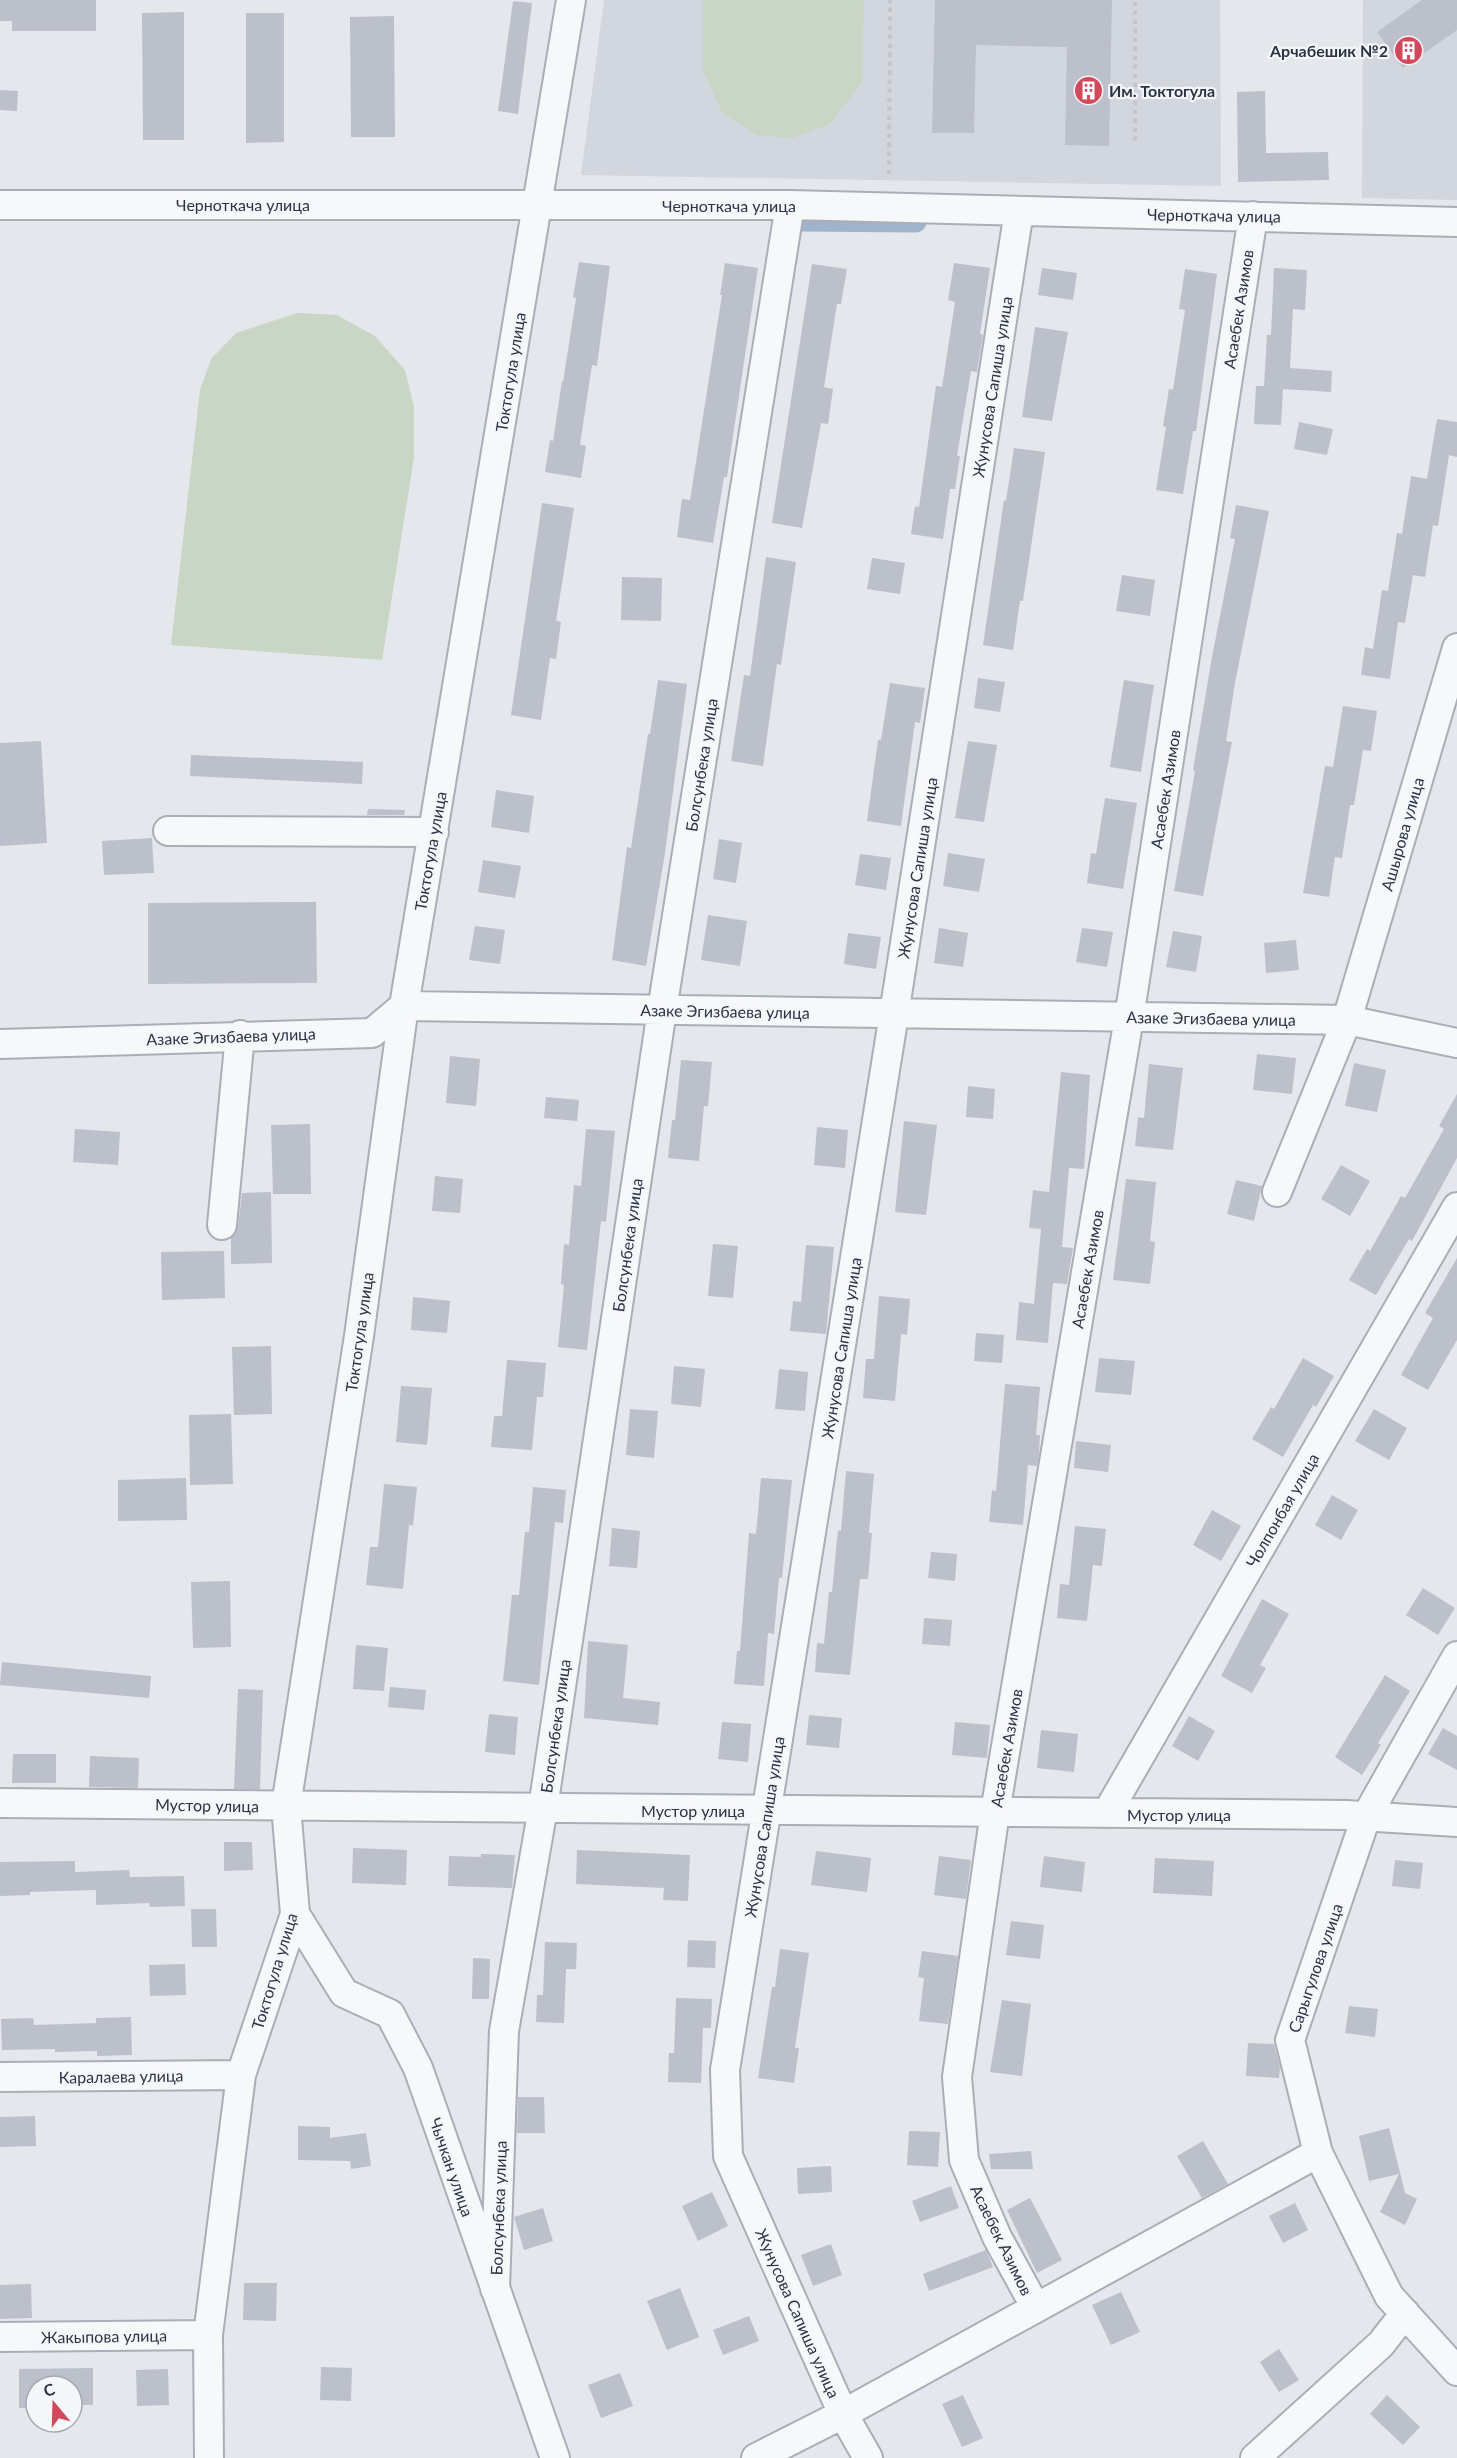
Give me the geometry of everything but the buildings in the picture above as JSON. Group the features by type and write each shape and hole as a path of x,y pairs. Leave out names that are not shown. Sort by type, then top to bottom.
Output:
{"street":[{"name":"Токтогула улица","path":"209,2458 207,2335 241,2075 295,1914 286,1806 359,1336 404,1006 571,0"},
{"name":"Черноткача улица","path":"0,205 790,205 1457,222"},
{"name":"Болсунбека улица","path":"495,2289 504,2031 543,1808 662,1010 790,205"},
{"name":"Жунусова Сапиша улица","path":"868,2458 843,2414 728,2156 725,2070 894,1014 1019,211"},
{"name":"Асаебек Азимов","path":"1036,2308 997,2237 964,2160 957,2077 995,1812 1129,1018 1253,216"},
{"name":"Ашырова улица","path":"1276,1192 1347,1020 1457,648"},
{"path":"168,831 434,832"},
{"name":"Азаке Эгизбаева улица","path":"0,1044 240,1035 372,1033 404,1006 1347,1020 1457,1043"},
{"path":"222,1225 240,1035"},
{"name":"Чолпонбая улица","path":"1107,1813 1457,1207"},
{"name":"Сарыгулова улица","path":"1457,1656 1366,1817 1290,2040 1318,2152 1389,2296 1457,2371"},
{"name":"Мустор улица","path":"0,1803 1107,1813 1366,1817 1457,1822"},
{"name":"Чычкан улица","path":"295,1914 344,1993 390,2014 418,2068 555,2458"},
{"name":"Каралаева улица","path":"0,2077 241,2075"},
{"path":"756,2458 843,2414 1318,2152"},
{"path":"1255,2458 1381,2344 1405,2313"},
{"name":"Жакыпова улица","path":"0,2337 207,2335"}],"path":[{"path":"889,174 890,0"},
{"path":"1134,141 1135,0"}],"shaded area":[{"path":"604,0 1220,0 1221,186 581,175"},
{"path":"1363,0 1457,0 1457,200 1362,198"}],"green space":[{"path":"703,0 864,0 862,83 830,124 793,138 757,135 722,112 703,71"},
{"path":"297,313 337,315 375,336 405,370 414,406 414,457 382,660 171,645 200,390 211,359 236,333"}],"waterway":[{"path":"803,221 916,222"}],"place":[{"name":"Арчабешик №2","path":"1409,50"},
{"name":"Им. Токтогула","path":"1088,90"}]}
